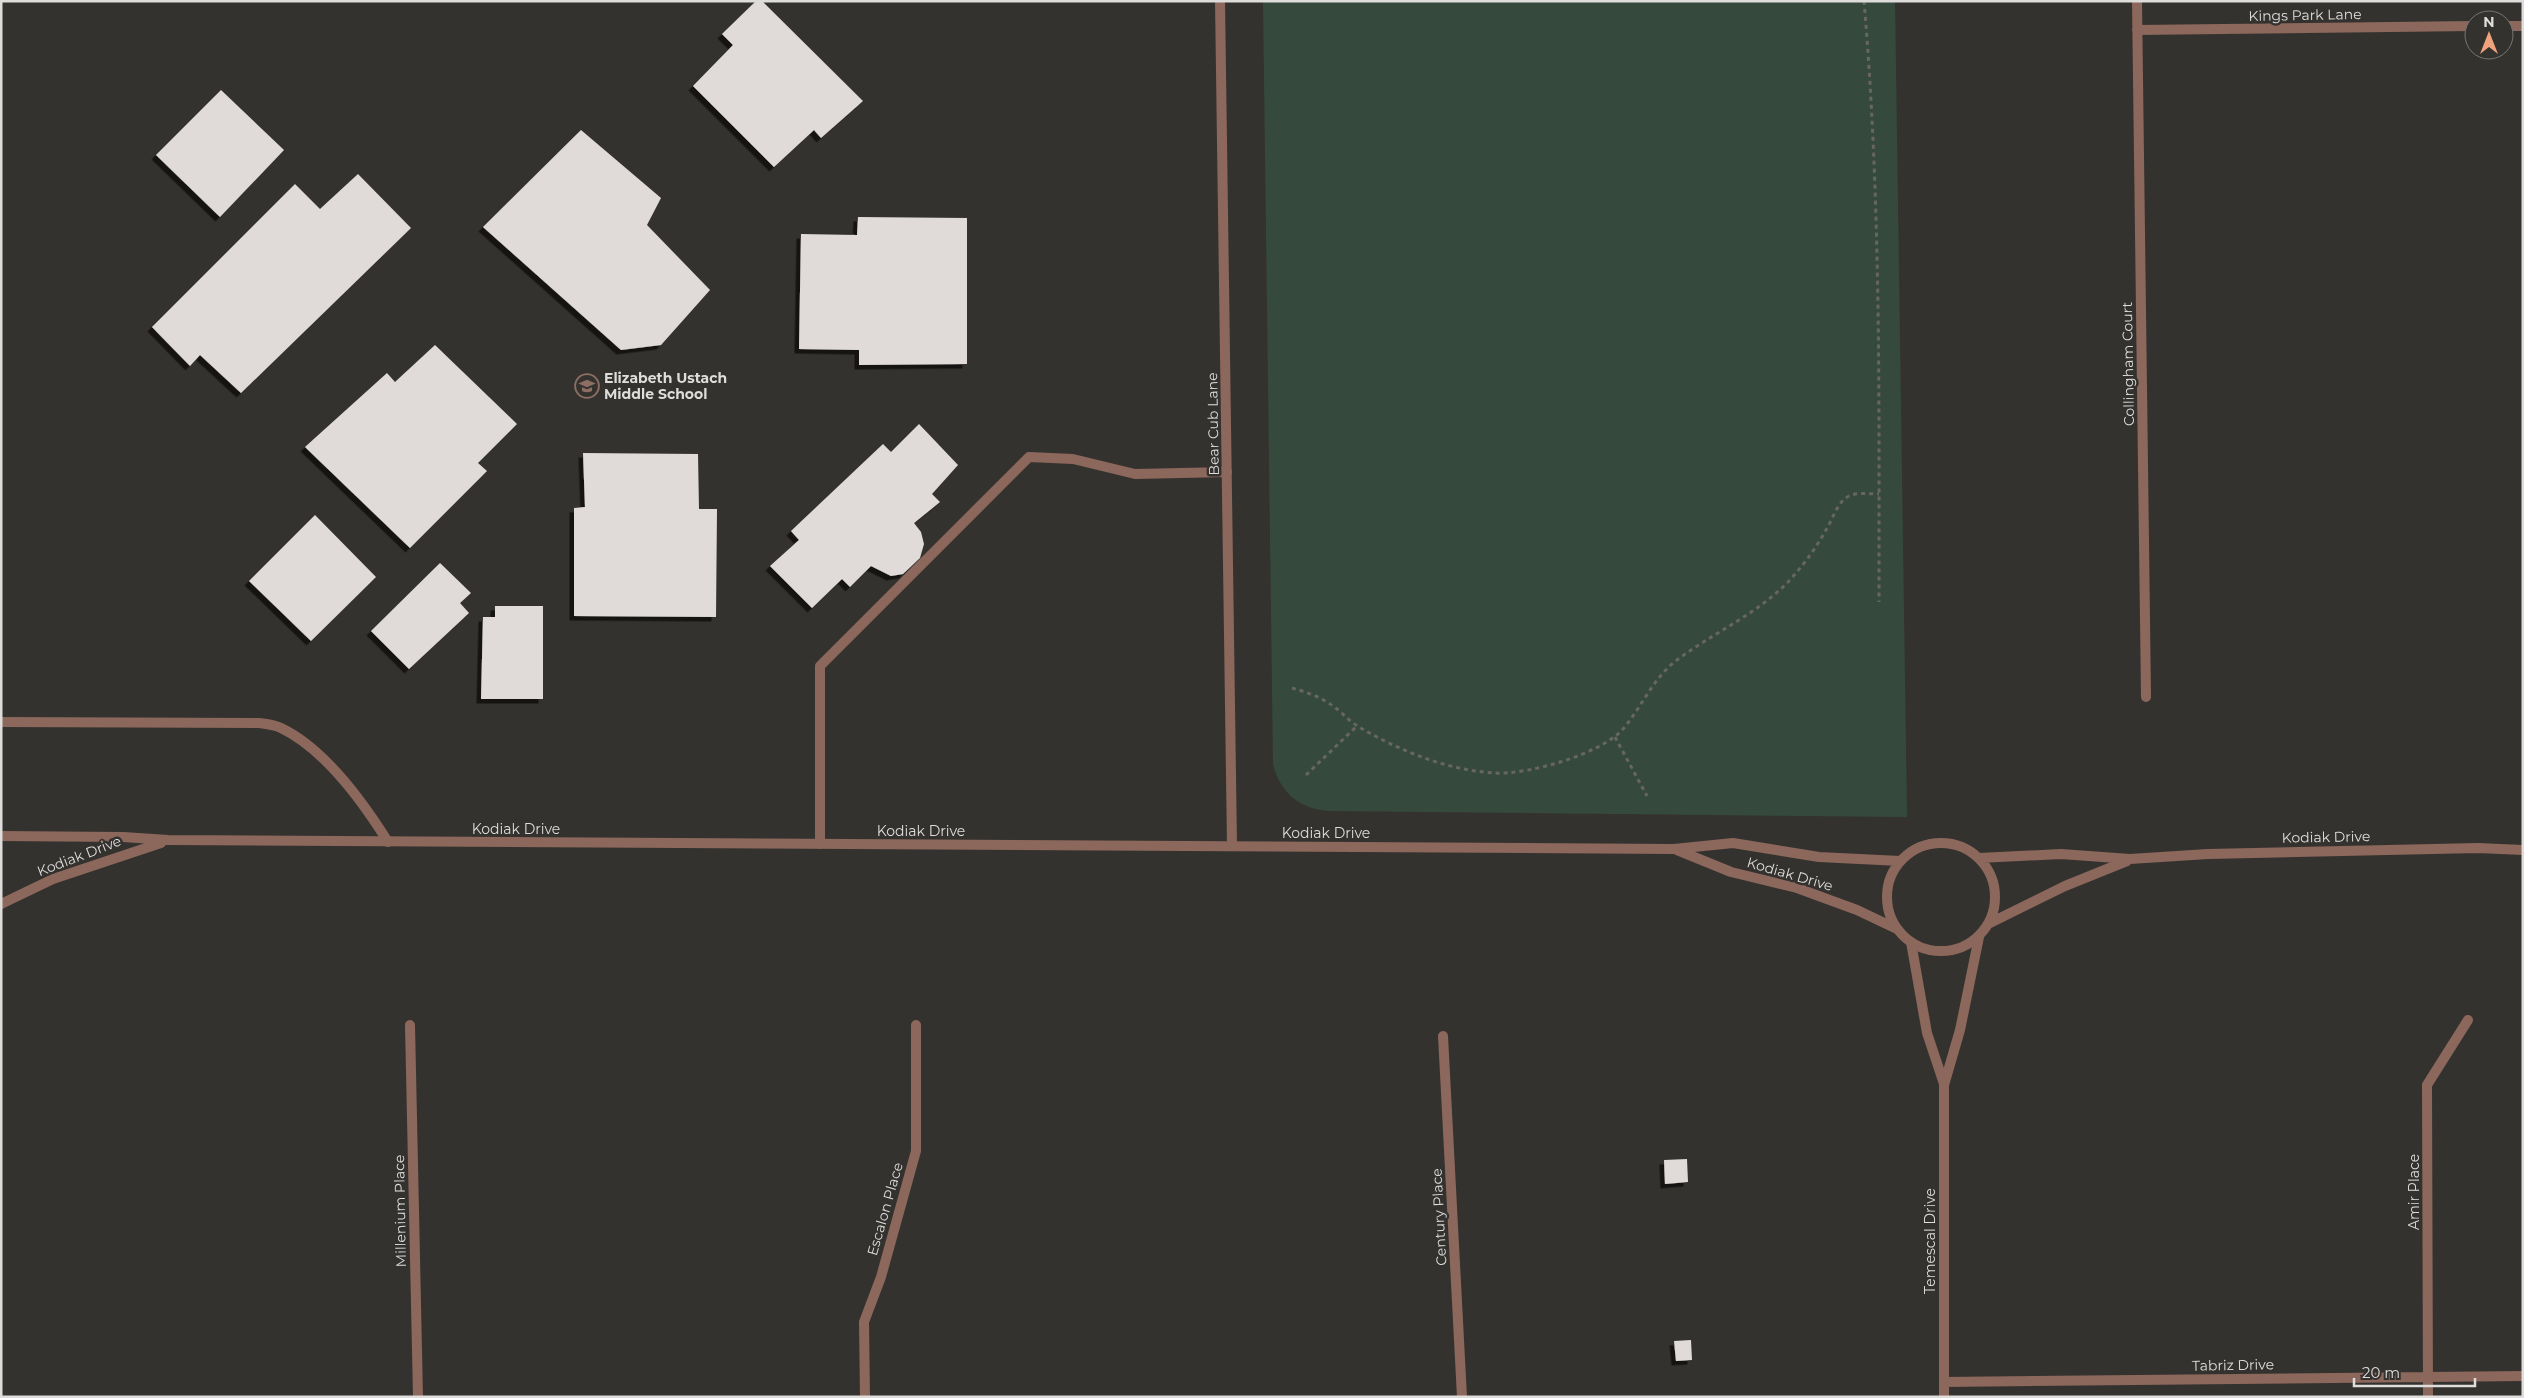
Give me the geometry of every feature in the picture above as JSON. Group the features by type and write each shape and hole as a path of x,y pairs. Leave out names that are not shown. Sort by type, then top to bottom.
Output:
{"street":[{"name":"Bear Cub Lane","path":"1220,1 1232,846"},
{"name":"Collingham Court","path":"2137,1 2146,697"},
{"name":"Kings Park Lane","path":"2137,30 2464,26"},
{"path":"820,844 820,666 1029,457 1073,459 1135,474 1227,472"},
{"path":"1,722 259,723 279,727 301,739 343,780 364,803 388,842"},
{"name":"Kodiak Drive","path":"1,836 388,842 1674,849 1733,843 1819,857 1900,861"},
{"name":"Kodiak Drive","path":"1,904 53,879 168,840"},
{"path":"1948,843 1964,848 1979,858 1990,872 1995,888 1995,906 1990,923 1979,937 1963,947 1946,951 1928,950 1911,942 1898,929 1889,913 1887,895 1890,877 1900,861 1914,850 1930,844 1948,843"},
{"name":"Kodiak Drive","path":"1979,858 2061,854 2130,859 2237,853 2478,848 2523,850"},
{"name":"Kodiak Drive","path":"1674,849 1731,872 1797,888 1857,910 1898,929"},
{"name":"Kodiak Drive","path":"1990,923 2065,886 2130,859"},
{"name":"Temescal Drive","path":"1944,1397 1944,1085 1960,1030 1979,937"},
{"name":"Temescal Drive","path":"1911,942 1928,1033 1944,1085"},
{"name":"Amir Place","path":"2428,1397 2428,1085 2468,1020"},
{"name":"Millenium Place","path":"410,1025 418,1397"},
{"name":"Escalon Place","path":"865,1397 864,1322 881,1277 916,1151 916,1025"},
{"name":"Century Place","path":"1443,1036 1462,1397"},
{"name":"Tabriz Drive","path":"1944,1382 2523,1376"}],"path":[{"path":"1864,1 1871,82 1880,306 1879,602"},
{"path":"1292,688 1308,693 1332,705 1357,726 1412,754 1458,767 1495,773 1535,770 1549,766 1570,759 1614,737 1634,716 1658,679 1677,660 1749,613 1786,584 1815,548 1842,502 1849,496 1879,494"},
{"path":"1306,775 1357,726"},
{"path":"1614,737 1647,796"}],"green space":[{"path":"1263,1 1895,1 1907,817 1329,811 1319,810 1300,803 1286,791 1276,774 1273,764"}],"building":[{"path":"756,1 762,1 863,101 821,138 814,130 774,167 693,86 733,45 722,34"},
{"path":"221,90 284,150 220,217 156,155"},
{"path":"581,130 661,198 647,225 710,290 661,345 621,350 483,227"},
{"path":"358,174 411,228 241,393 200,355 190,366 152,327 295,184 320,209"},
{"path":"858,217 967,218 967,364 859,365 859,350 799,349 801,234 857,235"},
{"path":"435,345 517,424 478,463 487,471 410,548 305,447 387,373 395,382"},
{"path":"919,424 958,465 932,494 940,502 914,523 921,532 924,544 920,558 903,574 891,576 871,566 850,587 842,579 812,608 770,566 799,540 791,531 883,444 891,452"},
{"path":"583,453 698,454 699,509 717,509 716,617 574,616 574,508 585,507"},
{"path":"315,515 376,577 311,641 249,581"},
{"path":"440,563 471,593 460,603 469,613 409,669 371,631"},
{"path":"495,606 543,606 543,699 481,699 483,617 495,617"},
{"path":"1687,1159 1688,1182 1665,1184 1664,1160"},
{"path":"1691,1340 1692,1360 1676,1361 1674,1341"}],"place":[{"name":"Elizabeth Ustach Middle School","path":"587,386"}]}
